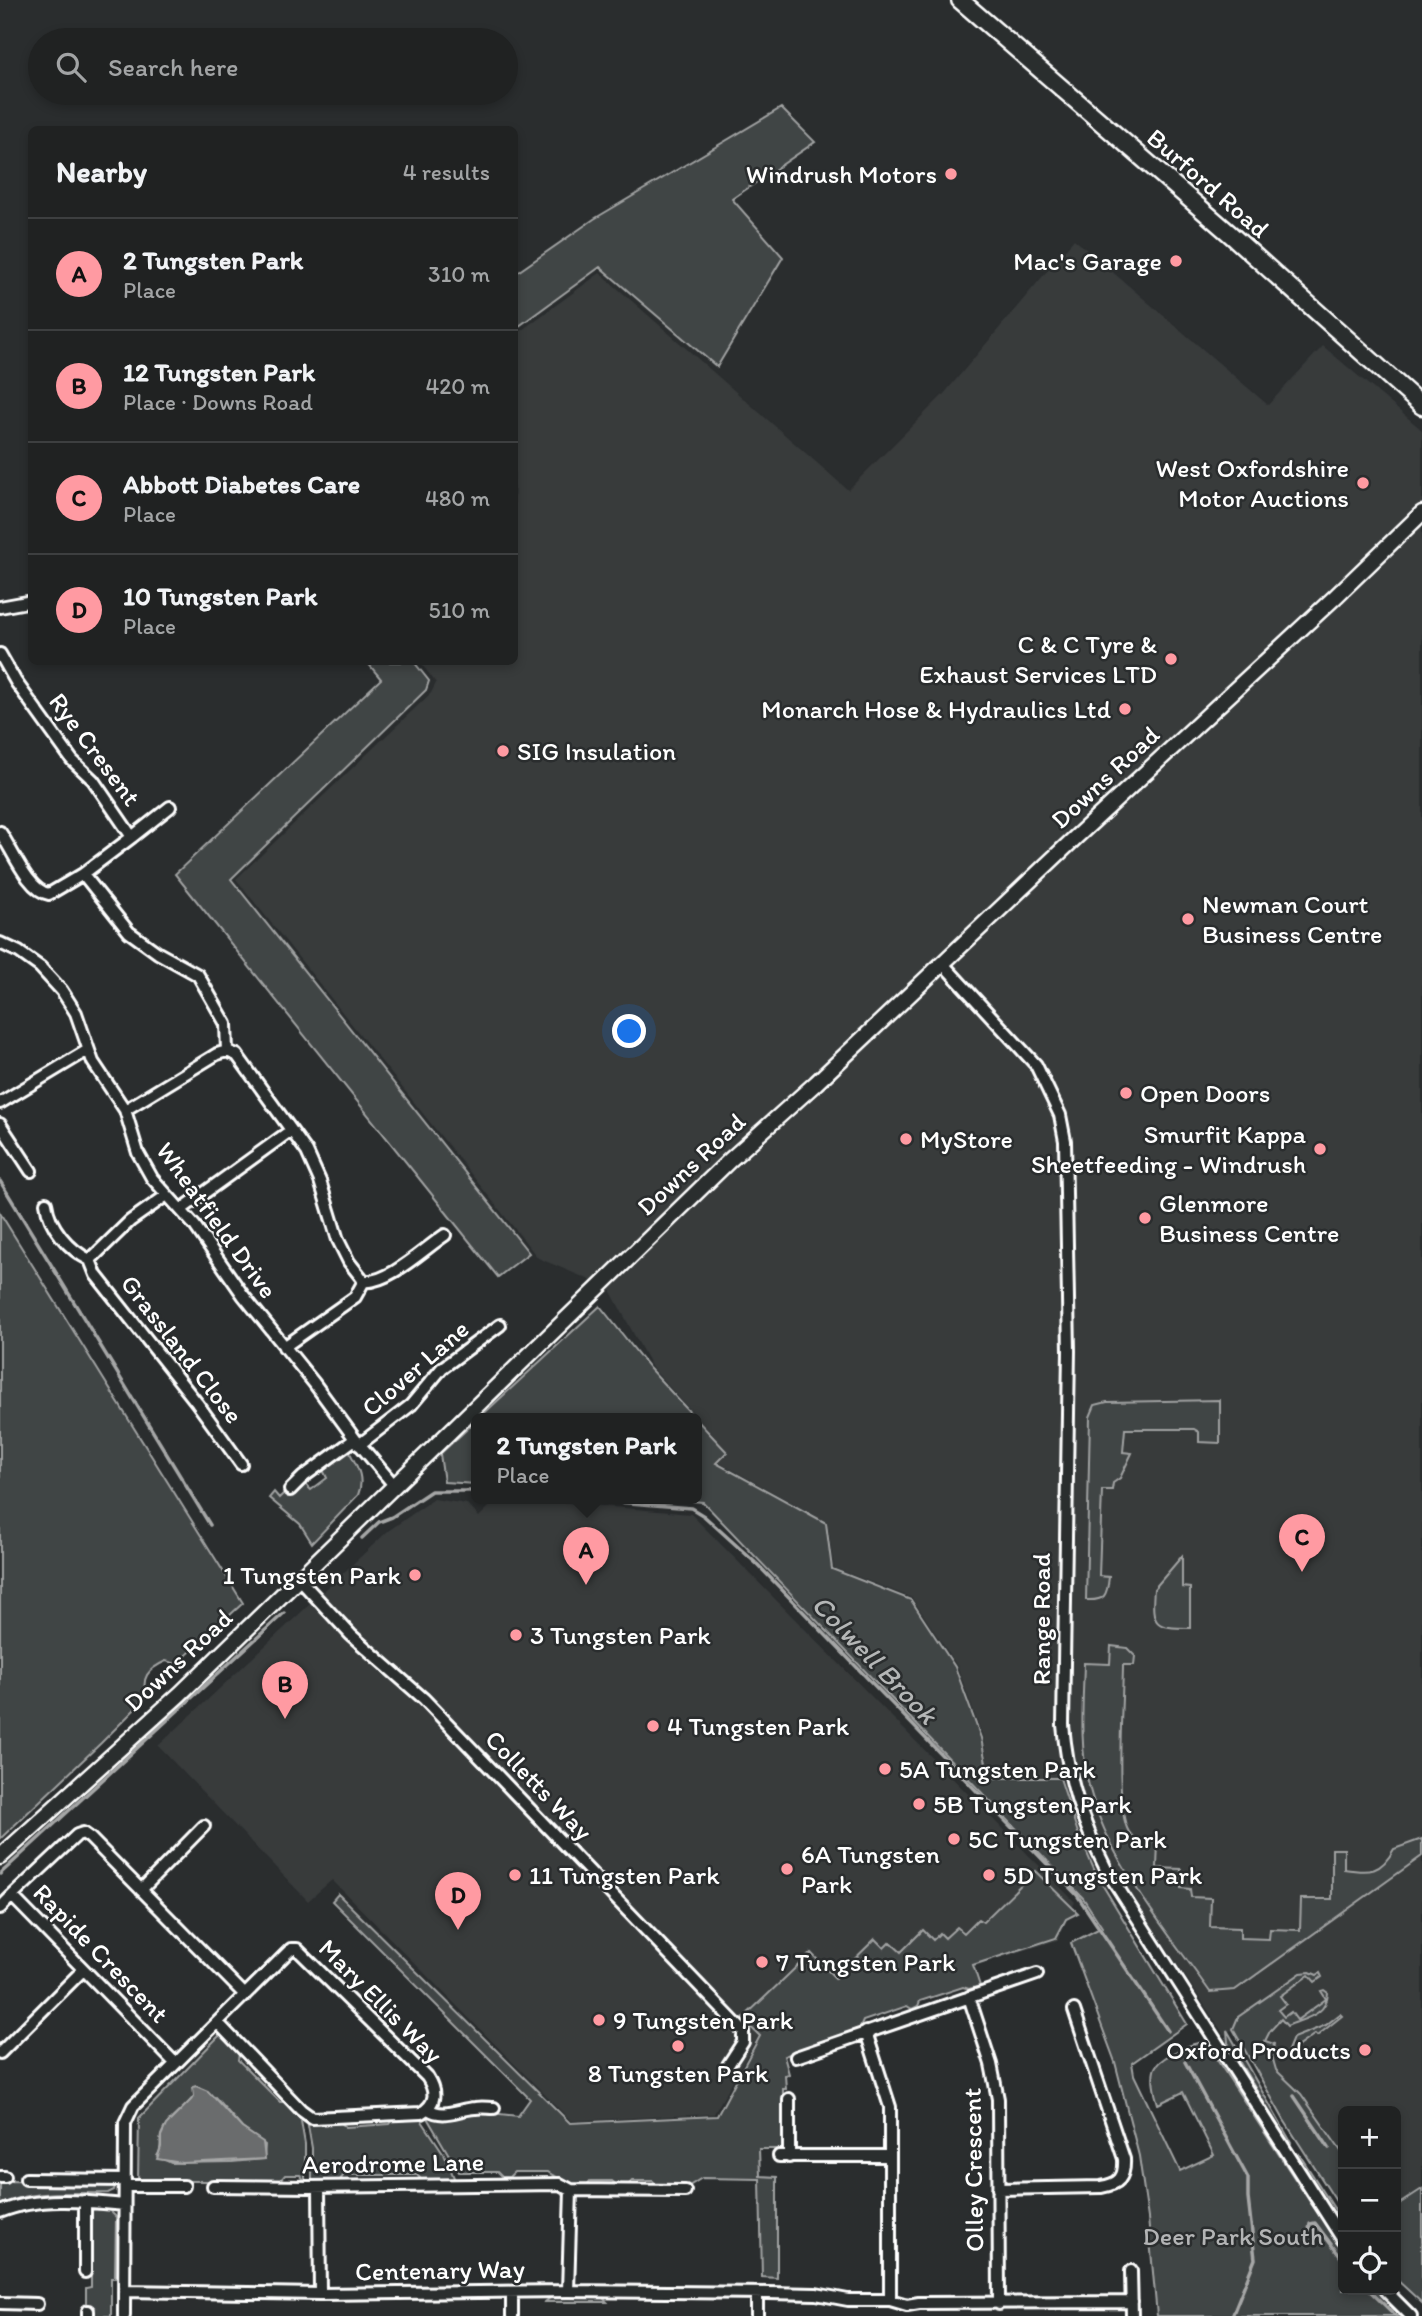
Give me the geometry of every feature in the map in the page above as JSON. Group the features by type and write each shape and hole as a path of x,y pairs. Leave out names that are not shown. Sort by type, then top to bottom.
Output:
{"main road":[{"name":"Burford Road","path":"960,0 1229,233 1422,406"}],"street":[{"name":"Downs Road","path":"0,1857 180,1693 721,1169 817,1083 1422,513"},
{"path":"0,607 27,602"},
{"name":"Rye Cresent","path":"0,654 16,682 72,760 93,780 132,836"},
{"name":"Rye Cresent","path":"0,832 31,882 44,893 58,891 170,807"},
{"path":"82,874 129,932 158,953 198,975 226,1024 227,1051"},
{"name":"Wheatfield Drive","path":"0,943 40,967 62,991 76,1013 97,1071 125,1110 142,1161 167,1195 182,1209 243,1295 314,1383 357,1442 394,1485"},
{"name":"Range Road","path":"943,964 1036,1065 1060,1115 1065,1141 1069,1351 1063,1725 1070,1779 1079,1809 1106,1869 1339,2232"},
{"path":"0,1102 88,1050"},
{"path":"125,1110 217,1054 227,1051 237,1055 315,1167 338,1240 349,1262 364,1282"},
{"path":"0,1124 31,1171"},
{"path":"182,1209 290,1131"},
{"name":"Grassland Close","path":"90,1260 131,1221 167,1195"},
{"name":"Grassland Close","path":"46,1203 51,1218 66,1242 77,1254 90,1260 96,1275 197,1403 241,1464"},
{"path":"364,1282 387,1276 445,1235"},
{"path":"284,1347 355,1297 364,1282"},
{"name":"Clover Lane","path":"290,1490 303,1477 411,1405 442,1368 500,1325"},
{"name":"Colletts Way","path":"299,1579 351,1635 424,1699 743,2031 743,2042 728,2065"},
{"path":"141,1890 204,1826"},
{"name":"Rapide Crescent","path":"175,2063 12,1896 77,1835 83,1833 245,1994"},
{"path":"0,1908 12,1896"},
{"name":"Mary Ellis Way","path":"124,2291 125,2123 128,2113 291,1949 297,1949 427,2077 434,2096 428,2109 421,2113 312,2118 301,2110 218,2023"},
{"path":"0,2053 83,1970"},
{"path":"796,2057 1037,1974"},
{"name":"Olley Crescent","path":"970,1997 991,2064 998,2099 999,2304"},
{"path":"998,2189 1101,2188 1112,2185 1125,2171 1124,2159 1074,2010"},
{"path":"866,2032 889,2100 890,2300"},
{"path":"789,2099 784,2156 890,2156"},
{"path":"428,2109 435,2113 451,2113 475,2108 494,2108"},
{"path":"26,2179 184,2186"},
{"name":"Aerodrome Lane","path":"213,2186 560,2184 571,2190 685,2191"},
{"path":"319,2187 320,2294"},
{"path":"568,2291 571,2190"},
{"path":"85,2201 85,2272"},
{"path":"0,2212 47,2202 85,2201 124,2205"},
{"path":"1131,2271 1132,2316"},
{"path":"124,2291 124,2316"},
{"name":"Centenary Way","path":"124,2291 320,2294 568,2291 816,2294 848,2300 890,2300 907,2310 919,2303 1132,2302"},
{"path":"512,2292 512,2316"},
{"path":"757,2293 757,2316"},
{"path":"1390,2295 1411,2316"},
{"path":"0,2303 37,2304"}],"shaded area":[{"path":"1074,239 1268,405 1323,346 1422,430 1422,2212 1401,2211 1401,2106 1338,2106 1338,2167 1232,2030 1224,2035 1119,1876 1088,1811 1078,1777 990,1777 983,1738 957,1666 912,1598 834,1568 827,1522 718,1462 728,1452 702,1423 702,1413 693,1413 652,1368 609,1288 538,1258 236,879 431,693 436,683 422,665 518,665 518,333 600,273 848,490 943,395"},
{"path":"434,1499 467,1504 479,1517 492,1504 581,1504 691,1514 1075,1902 1058,1940 760,2033 714,2114 571,2121 332,1880 308,1901 158,1746 388,1531"},
{"path":"193,2087 208,2091 242,2128 263,2142 265,2159 182,2163 157,2159 166,2125 191,2100 194,2096"}],"green space":[{"path":"781,108 815,142 732,199 783,257 717,367 600,267 518,327 518,272 594,219"},
{"path":"369,665 416,665 429,681 426,690 231,879 529,1253 498,1277 175,874 381,679"},
{"path":"0,1213 243,1603 177,1664 166,1661 154,1667 145,1679 147,1697 0,1839"},
{"path":"600,1306 650,1369 690,1413 484,1413"},
{"path":"1220,1400 1220,1443 1199,1442 1199,1432 1194,1429 1125,1429 1123,1452 1132,1453 1120,1478 1113,1483 1112,1490 1102,1490 1099,1576 1109,1577 1107,1589 1101,1598 1086,1600 1090,1417 1095,1405 1107,1402"},
{"name":"Deer Park South","path":"702,1425 727,1452 716,1463 826,1523 832,1569 911,1600 955,1667 981,1738 989,1778 1060,1778 1078,1833 1097,1876 1187,2024 1132,2063 1134,2075 1180,2171 1214,2155 1183,2092 1158,2104 1153,2074 1156,2066 1172,2054 1188,2046 1206,2043 1312,2205 1338,2239 1338,2295 1382,2295 1402,2316 1157,2316 1139,2156 1115,2062 1071,1943 1102,1927 1083,1898 702,1502"},
{"path":"471,1426 471,1484 444,1482 440,1454"},
{"path":"349,1451 360,1478 358,1495 312,1543 300,1524 269,1498 274,1492 279,1498 284,1493 289,1494 303,1482 311,1490 327,1478 322,1468"},
{"path":"1182,1556 1182,1587 1190,1588 1190,1628 1162,1625 1155,1618 1153,1611 1154,1589"},
{"path":"1111,1646 1127,1648 1135,1656 1134,1665 1123,1665 1121,1778 1124,1820 1129,1832 1138,1840 1158,1842 1157,1868 1181,1869 1181,1888 1190,1889 1191,1897 1211,1898 1210,1927 1240,1928 1240,1938 1269,1939 1270,1929 1300,1930 1301,1899 1332,1899 1332,1849 1344,1849 1344,1869 1361,1871 1374,1870 1384,1863 1394,1849 1422,1839 1422,1856 1235,1990 1210,1992 1124,1868 1098,1814 1089,1786 1083,1740 1084,1663 1110,1664"},
{"path":"1035,1871 1078,1913 1066,1919 1056,1938 973,1965 980,1986 969,1989 963,1987 920,2001 918,2006 912,2009 907,2006 863,2021 860,2028 784,2056 789,2074 785,2075 786,2089 783,2089 783,2149 759,2149 760,2176 777,2177 777,2278 762,2277 760,2179 702,2178 689,2186 658,2186 653,2181 632,2181 627,2186 618,2186 612,2181 590,2181 586,2186 573,2186 548,2172 514,2172 509,2177 502,2177 497,2172 459,2172 426,2116 452,2117 472,2111 518,2116 530,2099 332,1901 338,1894 570,2123 717,2116 760,2036 742,2019 811,1953 835,1978 875,1939 884,1948 890,1942 901,1952 923,1930 933,1940 940,1933 945,1938 957,1927 964,1933 978,1919 983,1922"},
{"path":"1301,1973 1320,1973 1322,1977 1315,1982 1309,1975 1280,1996 1286,2004 1278,2010 1284,2017 1291,2012 1297,2020 1326,1999 1321,1991 1324,1990 1328,1993 1324,2007 1314,2015 1287,2026 1281,2019 1265,2041 1274,2044 1272,2056 1276,2070 1301,2094 1338,2147 1338,2204 1284,2120 1233,2029 1238,2017"},
{"path":"1340,2014 1342,2016 1317,2036 1315,2034 1286,2055 1293,2038 1326,2025"},
{"path":"1227,2030 1291,2142 1289,2144 1228,2043"},
{"path":"220,2035 239,2054 238,2060 280,2102 287,2102 300,2115 305,2144 305,2181 300,2175 285,2175 280,2181 138,2181 139,2118","holes":["194,2096 215,2097 242,2128 265,2145 264,2159 171,2163 157,2156 161,2135 171,2119"]},
{"path":"420,2118 444,2154 455,2180 422,2180 417,2175 344,2175 339,2181 312,2181 312,2148 307,2120 312,2123 341,2123 346,2127 390,2124 394,2119"},
{"path":"1299,2154 1338,2214 1338,2220 1296,2156"},
{"path":"0,2181 116,2182 114,2190 108,2193 39,2194 0,2205"},
{"path":"1422,2189 1422,2303 1401,2284 1401,2203"},
{"path":"90,2209 109,2210 116,2217 111,2316 91,2316 95,2308 86,2303 86,2288 91,2287 91,2263 88,2253"},
{"path":"550,2298 603,2298 607,2302 545,2302"}],"waterway":[{"path":"0,1181 210,1525"},
{"path":"362,1538 379,1522 392,1517 431,1491 471,1491"},
{"name":"Colwell Brook","path":"642,1504 691,1508 704,1516 758,1565 1077,1895 1168,2031"},
{"path":"0,1874 284,1613"},
{"name":"Colwell Brook","path":"1185,2062 1248,2178 1255,2259 1232,2316"},
{"path":"1294,2096 1329,2148"},
{"path":"1309,2230 1310,2224 1315,2223 1338,2253"},
{"path":"1374,2295 1396,2316"}],"place":[{"name":"Windrush Motors","path":"951,174"},
{"name":"Mac's Garage","path":"1176,261"},
{"name":"West Oxfordshire Motor Auctions","path":"1363,483"},
{"name":"C & C Tyre & Exhaust Services LTD","path":"1171,659"},
{"name":"Monarch Hose & Hydraulics Ltd","path":"1125,709"},
{"name":"SIG Insulation","path":"503,751"},
{"name":"Newman Court Business Centre","path":"1188,919"},
{"name":"Open Doors","path":"1126,1093"},
{"name":"MyStore","path":"906,1139"},
{"name":"Smurfit Kappa Sheetfeeding - Windrush","path":"1320,1149"},
{"name":"Glenmore Business Centre","path":"1145,1218"},
{"name":"Abbott Diabetes Care","path":"1302,1572"},
{"name":"1 Tungsten Park","path":"415,1575"},
{"name":"2 Tungsten Park","path":"586,1585"},
{"name":"3 Tungsten Park","path":"516,1635"},
{"name":"12 Tungsten Park","path":"285,1719"},
{"name":"4 Tungsten Park","path":"653,1726"},
{"name":"5A Tungsten Park","path":"885,1769"},
{"name":"5B Tungsten Park","path":"919,1804"},
{"name":"5C Tungsten Park","path":"954,1839"},
{"name":"6A Tungsten Park","path":"787,1869"},
{"name":"11 Tungsten Park","path":"515,1875"},
{"name":"5D Tungsten Park","path":"989,1875"},
{"name":"10 Tungsten Park","path":"458,1930"},
{"name":"7 Tungsten Park","path":"762,1962"},
{"name":"9 Tungsten Park","path":"599,2020"},
{"name":"8 Tungsten Park","path":"678,2046"},
{"name":"Oxford Products","path":"1365,2050"}]}
